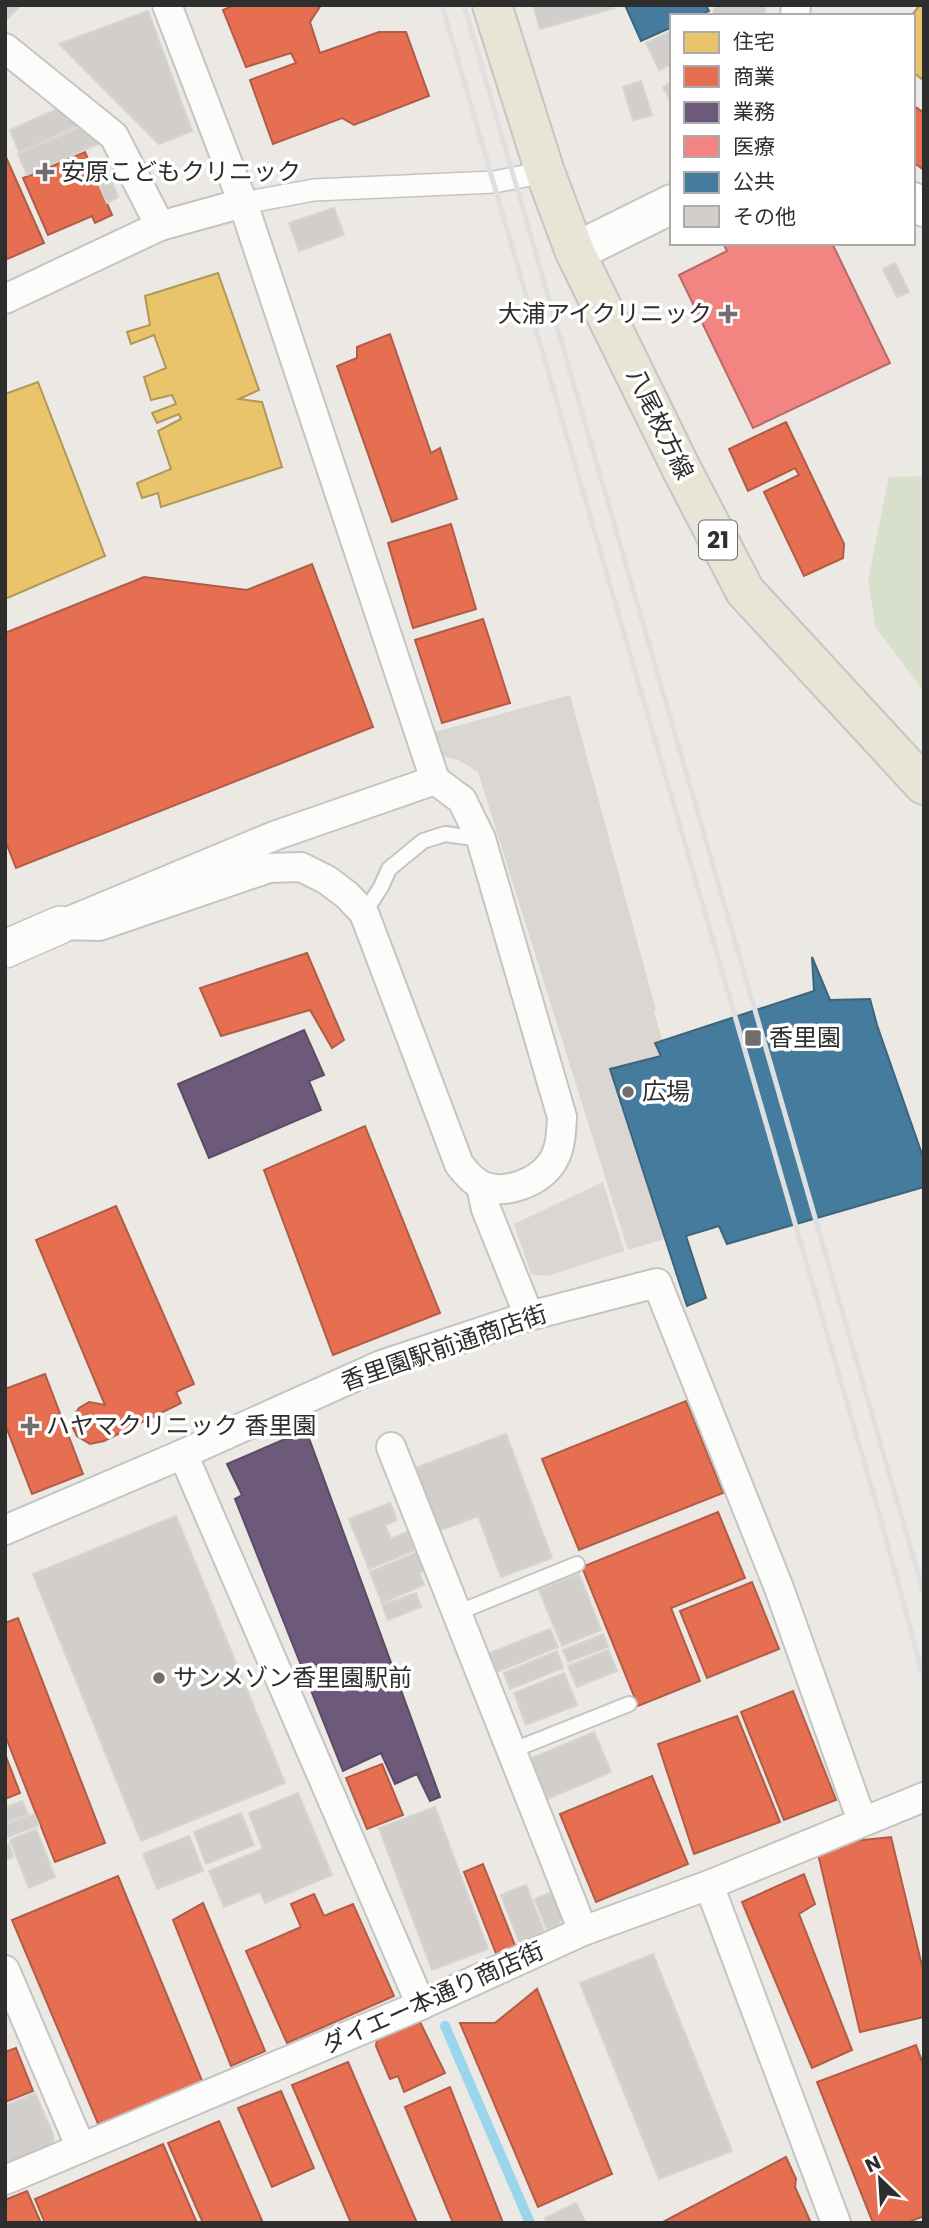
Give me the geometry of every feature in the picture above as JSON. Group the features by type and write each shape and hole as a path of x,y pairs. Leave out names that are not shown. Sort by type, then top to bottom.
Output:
{"main road":[{"name":"八尾枚方線","path":"492,5 545,172 575,252 745,591 924,785"},
{"path":"575,252 670,205"}],"street":[{"path":"60,925 99,926 269,868 301,867 327,880 364,913 452,1152 459,1164 481,1186 499,1190 537,1178 551,1164 559,1145 562,1117 481,839 463,800 435,780 243,203 167,5"},
{"path":"5,48 114,136 160,226"},
{"path":"5,299 160,226 243,203 314,190 494,182 545,172"},
{"path":"5,949 274,836 435,780"},
{"path":"481,1186 486,1209 529,1316"},
{"name":"香里園駅前通商店街","path":"5,1530 382,1365 529,1316 657,1283 779,1588 862,1821"},
{"path":"391,1447 583,1931"},
{"path":"183,1454 421,2005"},
{"name":"ダイエー本通り商店街","path":"5,2180 421,2005 583,1931 709,1885 924,1797"},
{"path":"709,1885 836,2223"},
{"path":"5,1970 81,2148"}],"lane":[{"path":"364,913 389,869 423,841 445,834 481,839"},
{"path":"457,1613 577,1564"},
{"path":"511,1751 629,1704"}],"green space":[{"path":"924,476 924,691 876,628 868,581 889,477"}],"shaded area":[{"name":"広場","path":"570,695 656,1010 654,1012 717,1223 628,1250 478,772 458,760 443,756 435,732"},
{"path":"603,1182 624,1251 548,1276 531,1274 514,1224"}],"building: 住宅":[{"path":"920,5 924,5 924,81 915,74 915,14 913,14"},
{"path":"218,273 259,390 239,399 262,402 282,467 161,507 158,493 142,498 137,483 171,469 158,431 181,419 179,414 157,423 152,413 176,404 172,395 151,400 144,377 166,368 154,335 131,344 127,332 150,325 145,296"},
{"path":"38,382 105,556 5,599 5,394"}],"building: 商業":[{"path":"234,5 321,5 310,22 320,53 379,32 406,32 429,96 354,125 342,118 273,144 250,80 296,63 291,53 246,67 223,10"},
{"path":"915,106 924,113 924,170 915,163"},
{"path":"85,152 112,215 95,223 92,216 48,235 23,178"},
{"path":"5,155 44,243 5,260"},
{"path":"390,334 431,453 440,448 457,499 392,522 337,366 357,358 357,347"},
{"path":"786,422 844,544 843,558 804,576 764,492 799,475 795,468 748,491 729,449"},
{"path":"451,524 476,609 413,628 388,543"},
{"path":"312,564 373,727 16,868 5,840 5,633 144,577 247,590"},
{"path":"483,619 510,703 442,723 415,640"},
{"path":"307,953 344,1040 332,1048 310,1010 221,1036 200,988"},
{"path":"365,1126 440,1313 333,1355 264,1170"},
{"path":"116,1206 194,1384 176,1392 181,1403 104,1441 90,1444 77,1436 73,1428 75,1414 89,1402 105,1405 36,1240"},
{"path":"45,1374 83,1474 32,1494 5,1424 5,1389"},
{"path":"686,1401 723,1493 579,1550 542,1459"},
{"path":"718,1512 745,1578 671,1608 700,1681 638,1706 582,1567"},
{"path":"752,1582 779,1649 707,1678 680,1611"},
{"path":"18,1618 105,1843 55,1862 5,1735 5,1623"},
{"path":"793,1691 836,1800 784,1820 741,1712"},
{"path":"737,1716 780,1822 694,1854 658,1744"},
{"path":"5,1754 20,1793 5,1799"},
{"path":"382,1764 403,1815 367,1829 346,1778"},
{"path":"652,1776 688,1864 596,1902 560,1814"},
{"path":"891,1837 924,1974 924,2017 860,2032 818,1854 854,1841"},
{"path":"483,1864 516,1948 497,1956 464,1872"},
{"path":"804,1874 815,1904 799,1914 852,2050 812,2068 742,1902"},
{"path":"118,1876 203,2083 99,2126 12,1920"},
{"path":"314,1894 324,1916 353,1904 394,1996 287,2043 246,1951 301,1927 291,1904"},
{"path":"203,1903 265,2051 231,2066 173,1920"},
{"path":"537,1989 612,2174 538,2207 460,2023 495,2023"},
{"path":"420,2022 445,2073 404,2092 398,2076 390,2079 376,2046 377,2038"},
{"path":"916,2045 924,2067 924,2216 906,2223 873,2223 817,2082"},
{"path":"16,2048 33,2091 5,2102 5,2052"},
{"path":"348,2062 417,2223 351,2223 292,2085"},
{"path":"450,2087 503,2223 453,2223 405,2107"},
{"path":"281,2091 314,2168 272,2187 238,2108"},
{"path":"219,2121 263,2223 203,2223 168,2143"},
{"path":"163,2144 197,2223 45,2223 35,2199"},
{"path":"786,2157 796,2179 795,2187 811,2223 661,2223"},
{"path":"27,2191 41,2223 5,2223 5,2200"}],"building: 業務":[{"path":"304,1030 324,1075 309,1081 321,1110 209,1158 178,1084"},
{"path":"306,1430 440,1797 430,1801 417,1774 395,1784 381,1753 343,1771 235,1499 242,1495 227,1464"}],"building: 医療":[{"path":"724,245 833,245 890,363 753,428 679,275 727,251"}],"building: 公共":[{"path":"625,5 706,5 709,11 702,14 670,14 670,28 641,41"},
{"path":"812,957 830,1000 870,999 924,1160 924,1187 727,1244 719,1226 686,1236 706,1298 687,1306 610,1069 661,1056 655,1043 814,991"}],"building: その他":[{"path":"5,5 21,5 5,21"},
{"path":"533,5 613,5 614,8 540,29"},
{"path":"715,5 766,5 764,14 713,14"},
{"path":"148,11 192,131 159,144 59,44"},
{"path":"670,32 670,65 659,70 646,43"},
{"path":"641,81 652,115 633,120 623,87"},
{"path":"670,83 670,100 663,87"},
{"path":"62,107 84,123 19,152 10,130"},
{"path":"79,128 99,133 103,142 27,175 18,154"},
{"path":"109,175 118,197 107,203 97,180"},
{"path":"334,208 344,235 299,251 289,223"},
{"path":"895,263 909,292 897,297 883,269"},
{"path":"506,1434 552,1558 501,1577 478,1516 436,1532 412,1469"},
{"path":"390,1503 397,1520 385,1525 391,1539 412,1530 420,1548 369,1569 349,1519"},
{"name":"サンメゾン香里園駅前","path":"176,1516 285,1783 141,1841 33,1574"},
{"path":"418,1552 426,1570 419,1573 424,1585 382,1603 370,1572"},
{"path":"579,1574 601,1630 562,1646 539,1590"},
{"path":"416,1593 421,1607 388,1620 382,1605"},
{"path":"550,1629 558,1647 497,1672 490,1653"},
{"path":"603,1634 608,1647 568,1662 563,1650"},
{"path":"608,1650 617,1671 577,1687 568,1666"},
{"path":"557,1651 563,1668 510,1689 504,1673"},
{"path":"564,1673 577,1705 526,1725 514,1693"},
{"path":"594,1732 611,1772 543,1801 527,1760"},
{"path":"298,1793 332,1875 265,1903 260,1892 224,1907 209,1871 263,1849 249,1813"},
{"path":"22,1801 28,1814 5,1823 5,1808"},
{"path":"435,1807 488,1949 432,1970 379,1828"},
{"path":"241,1813 254,1845 206,1864 194,1832"},
{"path":"34,1814 39,1825 8,1837 5,1825"},
{"path":"36,1829 55,1877 29,1888 10,1840"},
{"path":"189,1836 203,1871 157,1889 143,1854"},
{"path":"9,1845 13,1857 5,1860 5,1846"},
{"path":"526,1885 545,1934 520,1944 501,1895"},
{"path":"554,1891 563,1914 558,1926 547,1930 535,1899"},
{"path":"653,1954 732,2151 659,2179 580,1983"},
{"path":"35,2093 54,2137 49,2152 5,2171 5,2106"},
{"path":"576,2203 586,2223 547,2223 545,2218"}],"waterway":[{"path":"445,2026 530,2223"}],"railway":[{"path":"442,5 881,1520 924,1679"},
{"path":"464,5 924,1594"}],"place":[{"name":"安原こどもクリニック","path":"45,172"},
{"name":"大浦アイクリニック","path":"728,314"},
{"name":"香里園","path":"753,1038"},
{"name":"広場","path":"628,1092"},
{"name":"ハヤマクリニック 香里園","path":"30,1426"},
{"name":"サンメゾン香里園駅前","path":"159,1678"}]}
